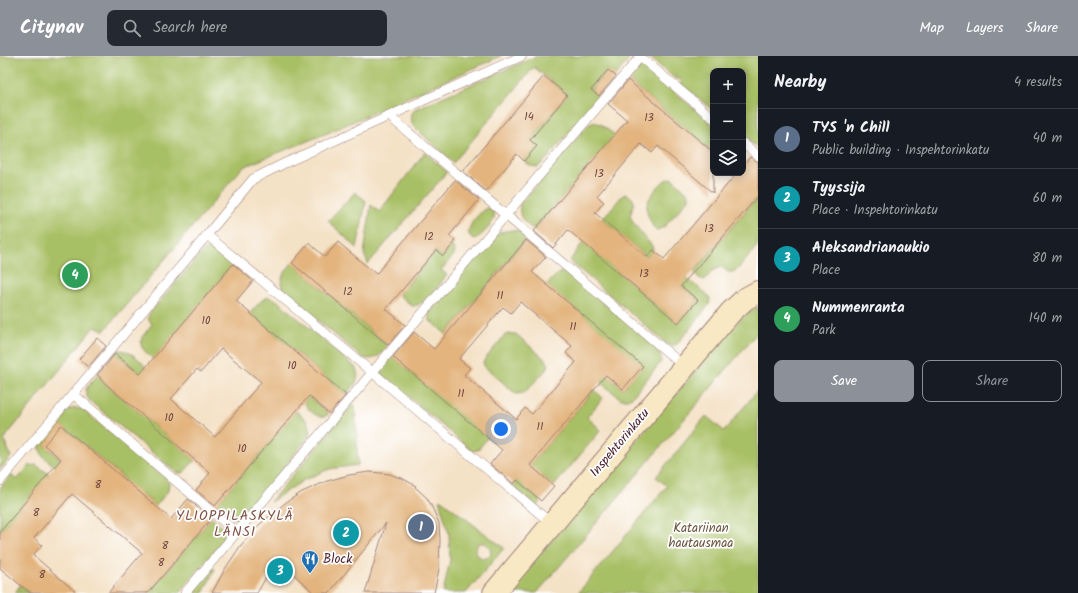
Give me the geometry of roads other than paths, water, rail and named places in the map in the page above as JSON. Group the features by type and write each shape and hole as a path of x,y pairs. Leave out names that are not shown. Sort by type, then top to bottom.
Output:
{"street":[{"name":"Inspehtorinkatu","path":"494,593 738,305 754,294"}],"lane":[{"path":"0,481 253,179 282,164 522,56"},
{"path":"184,593 506,215 639,56 710,115"},
{"path":"389,116 685,367"},
{"path":"746,146 758,156"},
{"path":"207,235 552,524"},
{"path":"73,394 236,532"}],"place":[{"name":"Nummenranta","path":"75,275"},
{"name":"TYS 'n Chill","path":"421,527"},
{"name":"Tyyssija","path":"346,533"},
{"name":"Aleksandrianaukio","path":"280,571"},
{"name":"Block","path":"310,574"}],"district":[{"name":"YLIOPPILASKYLÄ LÄNSI","path":"235,524"}],"park label":[{"name":"Katariinan hautausmaa","path":"701,536"}]}
